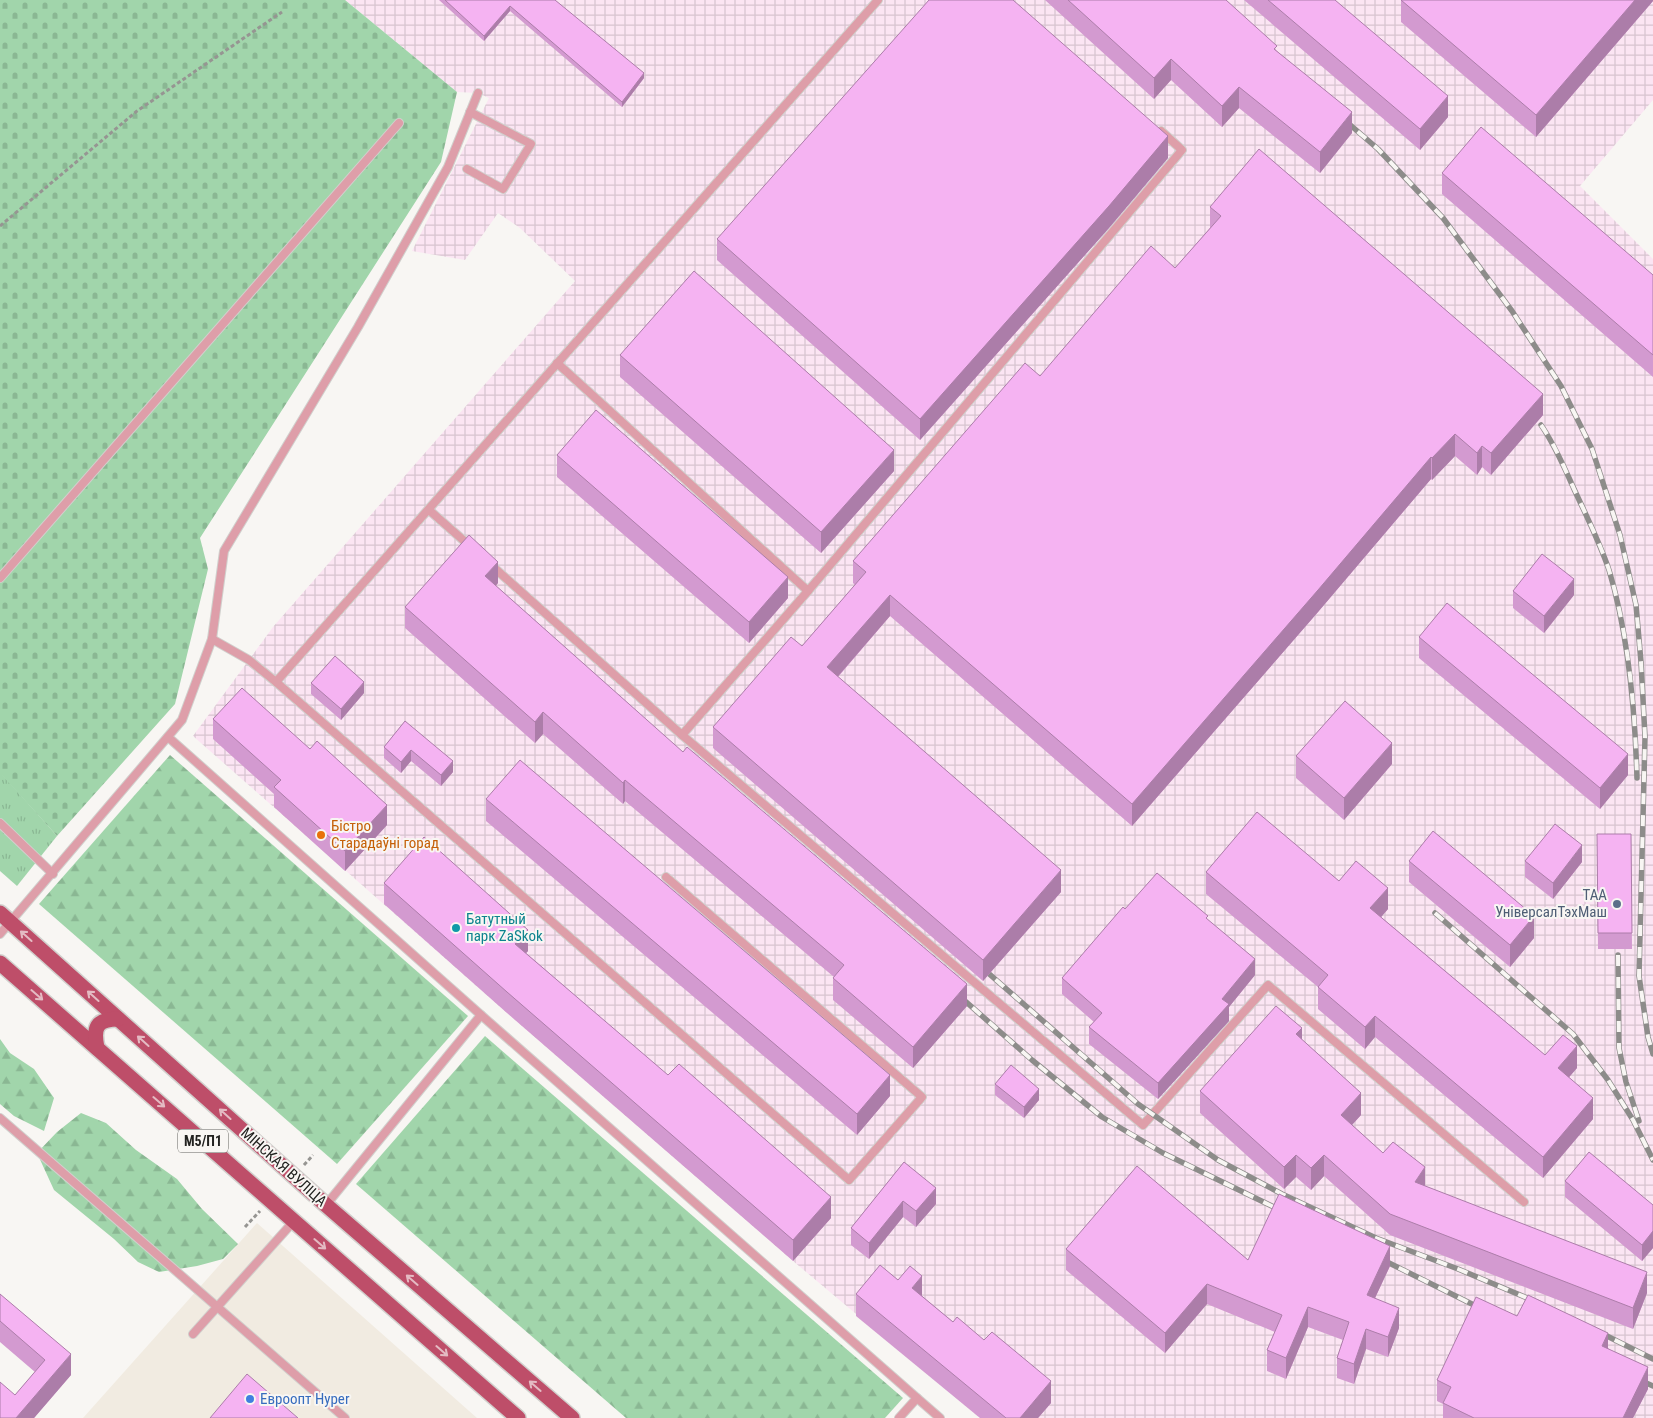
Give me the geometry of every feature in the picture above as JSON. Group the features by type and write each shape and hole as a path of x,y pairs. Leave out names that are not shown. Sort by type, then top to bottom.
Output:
{"main road":[{"name":"МІНСКАЯ ВУЛІЦА","path":"5,918 326,1204 572,1418"},
{"name":"М5/П1","path":"0,963 518,1418"},
{"path":"97,1048 95,1030 101,1022 118,1019"}],"lane":[{"path":"276,682 878,0"},
{"path":"0,934 5,918 52,874 182,720 212,639 224,551 358,327 448,167 478,92"},
{"path":"468,169 503,190 531,144 470,112"},
{"path":"0,578 398,123"},
{"path":"682,736 808,591 1182,150 1153,124"},
{"path":"557,363 808,591"},
{"path":"429,510 481,556"},
{"path":"488,563 682,736 1143,1124 1268,985 1524,1202"},
{"path":"212,639 249,660 276,682 849,1180 922,1097 666,876"},
{"path":"168,737 940,1418"},
{"path":"0,823 52,874"},
{"path":"326,1204 481,1015"},
{"path":"0,1118 344,1418"},
{"path":"193,1334 294,1221"},
{"path":"899,1418 917,1398"}],"path":[{"path":"0,226 137,111 282,12"}],"shaded area":[{"path":"345,0 1653,0 1653,100 1580,186 1653,259 1653,1418 980,1418 793,1261 507,1013 193,736 273,627 575,281 520,228 498,213 465,260 412,251 489,98 478,93 457,92"},
{"path":"257,1223 477,1418 83,1418"}],"green space":[{"path":"0,0 345,0 457,92 441,162 200,538 208,569 175,704 57,836 0,773"},
{"path":"170,755 468,1016 337,1164 39,904"},
{"path":"0,772 57,836 17,886 0,871"},
{"path":"485,1036 903,1398 885,1418 626,1418 356,1184"},
{"path":"0,1039 10,1053 34,1069 54,1098 44,1131 14,1116 0,1104"},
{"path":"81,1113 106,1123 136,1150 177,1179 202,1209 238,1244 223,1259 197,1266 159,1272 138,1262 114,1239 54,1190 37,1153 57,1132"}],"building":[{"path":"445,0 555,0 644,73 622,102 510,6 484,36"},
{"path":"929,0 1013,0 1168,136 1109,206 920,419 717,239"},
{"path":"1068,0 1226,0 1277,46 1274,49 1352,112 1320,152 1239,87 1222,106 1171,59 1154,78"},
{"path":"1268,0 1335,0 1448,96 1420,129"},
{"path":"1401,0 1635,0 1536,115"},
{"path":"1481,127 1653,275 1653,355 1442,173"},
{"path":"1259,149 1543,394 1491,453 1482,446 1477,453 1455,434 1431,457 1132,804 890,595 827,667 1061,870 983,960 713,727 791,637 802,646 866,572 853,561 1025,363 1040,376 1151,246 1175,268 1221,216 1210,207"},
{"path":"694,271 894,450 821,532 620,355"},
{"path":"596,410 788,577 749,622 557,455"},
{"path":"469,535 498,562 485,576 683,752 687,747 967,984 913,1047 833,978 844,965 625,780 623,783 543,712 535,722 405,607"},
{"path":"1542,554 1574,579 1544,616 1513,591"},
{"path":"1447,603 1628,754 1600,788 1419,637"},
{"path":"335,656 364,682 341,709 311,683"},
{"path":"242,688 310,749 317,741 387,805 345,851 274,787 281,780 213,719"},
{"path":"1345,701 1392,743 1344,798 1296,756"},
{"path":"405,721 453,761 441,775 411,750 401,762 384,747"},
{"path":"520,760 890,1075 857,1114 486,799"},
{"path":"1257,812 1339,881 1356,861 1388,888 1370,908 1545,1055 1563,1035 1577,1046 1558,1068 1593,1098 1543,1157 1375,1016 1365,1027 1318,987 1328,975 1206,872"},
{"path":"1555,824 1582,845 1553,883 1525,861"},
{"path":"1433,831 1534,916 1510,945 1409,861"},
{"path":"1597,834 1631,834 1632,933 1598,933"},
{"path":"424,837 528,930 515,944 668,1075 679,1064 831,1197 793,1240 384,883"},
{"path":"1157,873 1208,916 1206,918 1255,959 1222,999 1229,1004 1158,1083 1089,1027 1102,1013 1062,978 1123,907 1125,909"},
{"path":"1276,1006 1302,1028 1296,1034 1361,1093 1341,1115 1383,1153 1393,1142 1425,1167 1415,1182 1647,1272 1633,1308 1390,1214 1324,1155 1311,1168 1296,1155 1284,1167 1200,1091"},
{"path":"1011,1065 1039,1089 1024,1107 995,1084"},
{"path":"1589,1152 1653,1205 1653,1231 1642,1245 1565,1181"},
{"path":"904,1162 936,1188 916,1211 903,1201 869,1243 851,1228"},
{"path":"1137,1166 1248,1260 1279,1194 1390,1246 1367,1295 1399,1308 1388,1337 1366,1329 1354,1364 1337,1358 1349,1322 1308,1307 1286,1358 1267,1350 1282,1315 1207,1284 1165,1333 1066,1249"},
{"path":"880,1265 898,1280 910,1266 922,1276 912,1288 953,1322 957,1317 984,1340 992,1332 1051,1381 1020,1418 1006,1418 856,1294"},
{"path":"0,1294 71,1354 16,1418 0,1418 0,1382 15,1395 45,1360 0,1321"},
{"path":"1528,1295 1608,1333 1602,1346 1648,1367 1623,1418 1474,1418 1443,1403 1451,1387 1437,1380 1476,1297 1517,1316"},
{"name":"Евроопт Hyper","path":"247,1374 298,1418 210,1418"}],"railway":[{"path":"1341,117 1378,149 1443,218 1512,311 1561,386 1592,449 1620,535 1636,605 1645,737 1639,976 1648,1037 1653,1054"},
{"path":"1541,425 1559,456 1597,539 1616,595 1630,673 1637,778"},
{"path":"1435,913 1573,1034 1608,1080 1633,1120 1653,1160"},
{"path":"1618,955 1619,1048 1626,1082 1639,1121"},
{"path":"979,965 1138,1104 1218,1160 1282,1194 1376,1238 1458,1269 1539,1303"},
{"path":"956,993 1032,1060 1102,1117 1163,1153 1284,1212"},
{"path":"1379,1258 1484,1310"},
{"path":"1595,1330 1653,1359"},
{"path":"1635,1378 1653,1386"}],"place":[{"name":"Бістро Старадаўні горад","path":"321,835"},
{"name":"ТАА УніверсалТэхМаш","path":"1617,904"},
{"name":"Батутный парк ZaSkok","path":"456,928"},
{"name":"Евроопт Hyper","path":"250,1399"}]}
